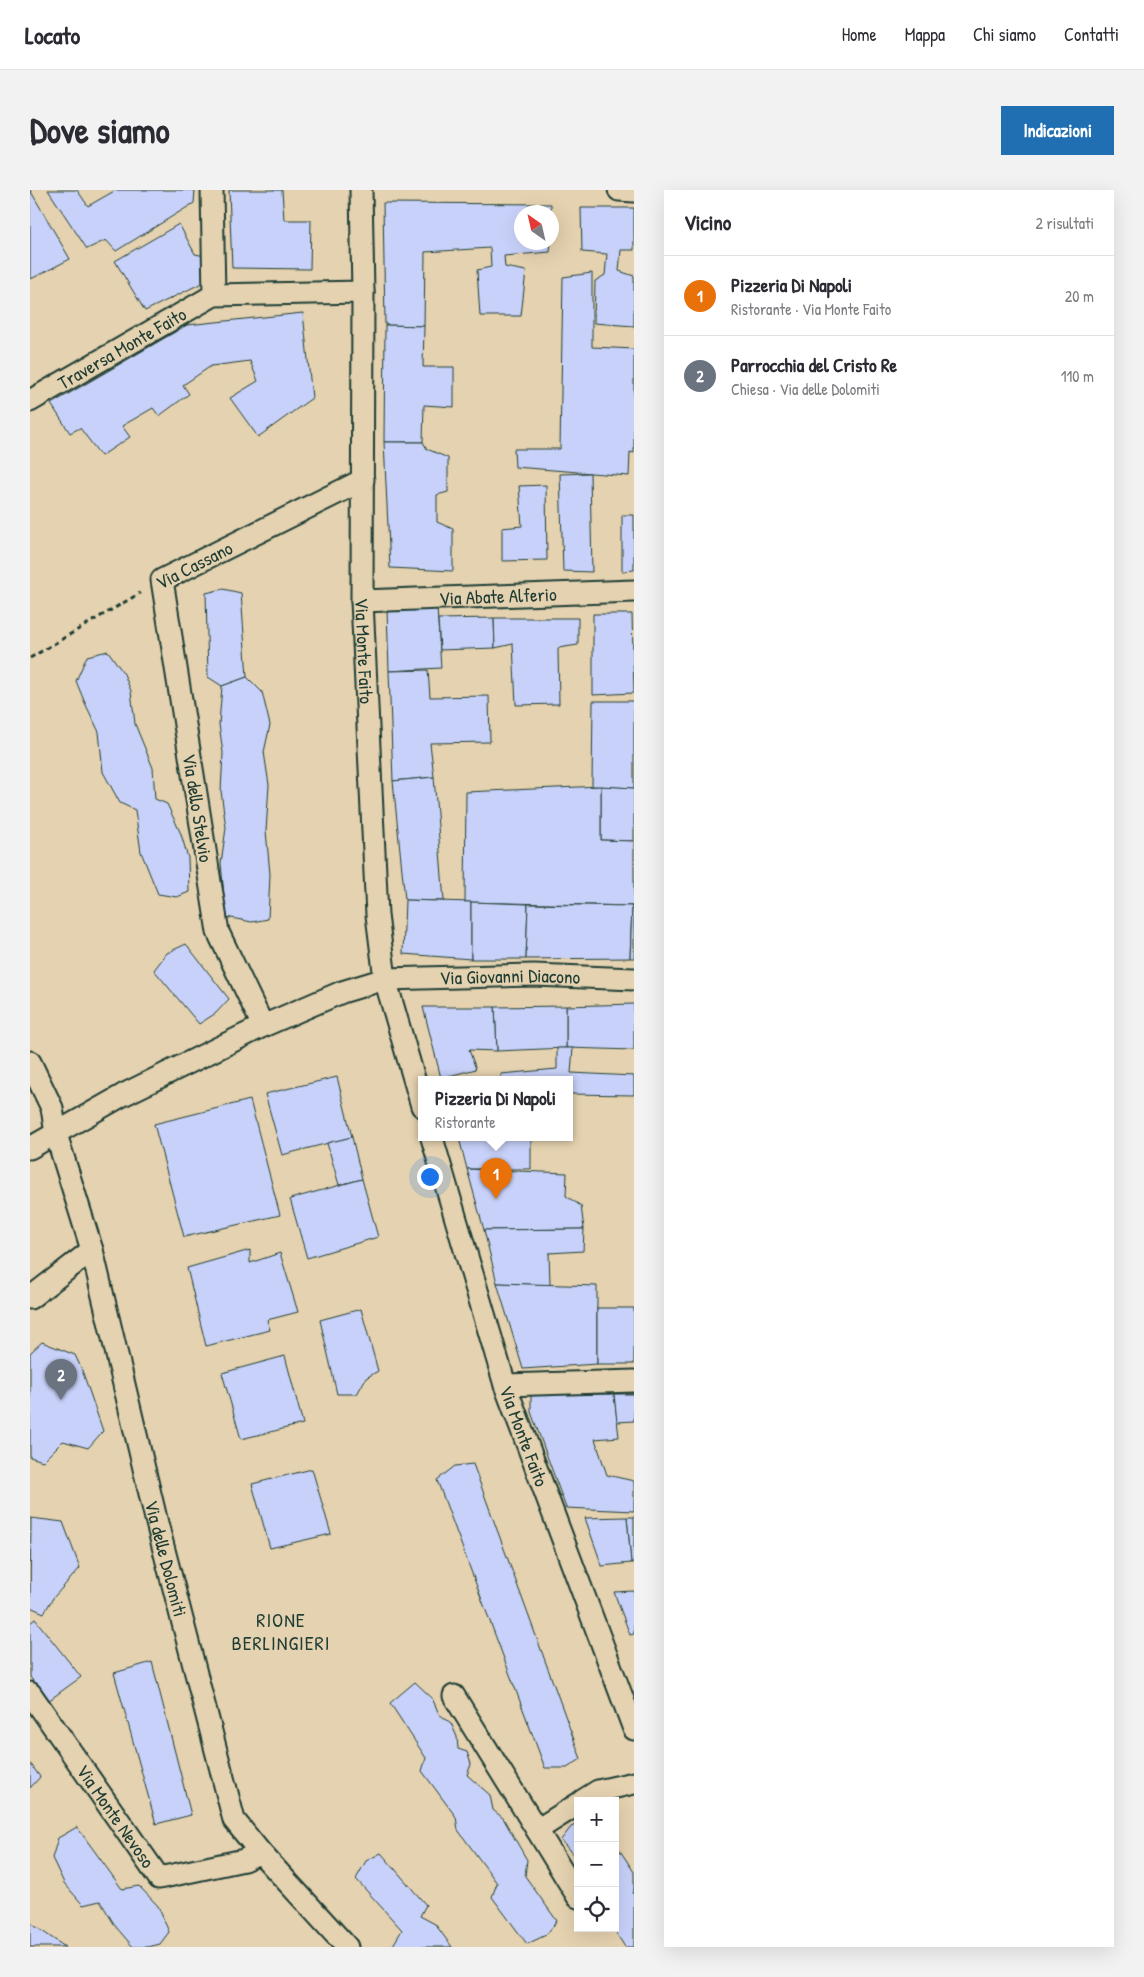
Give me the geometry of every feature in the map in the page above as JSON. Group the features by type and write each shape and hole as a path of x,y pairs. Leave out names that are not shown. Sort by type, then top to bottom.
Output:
{"street":[{"path":"212,190 214,294"},
{"name":"Via Monte Faito","path":"361,190 363,292 362,601 377,915 385,979 418,1092"},
{"path":"619,190 634,191"},
{"name":"Traversa Monte Faito","path":"30,401 214,294 363,292"},
{"name":"Via Cassano","path":"162,580 363,480"},
{"name":"Via dello Stelvio","path":"162,580 218,932 263,1026"},
{"name":"Via Abate Alferio","path":"362,601 634,590"},
{"name":"Via Giovanni Diacono","path":"385,979 534,975 634,978"},
{"path":"30,1148 123,1095 263,1026 342,992 385,979"},
{"path":"30,1062 52,1108 56,1134"},
{"name":"Via delle Dolomiti","path":"56,1134 92,1250 157,1523 234,1820 260,1852 347,1947"},
{"name":"Via Monte Faito","path":"433,1141 505,1385 634,1729"},
{"path":"30,1298 92,1250"},
{"path":"505,1385 634,1381"},
{"name":"Via Monte Nevoso","path":"30,1693 159,1878 244,1860 260,1852"},
{"path":"454,1696 574,1890"},
{"path":"588,1797 598,1791 634,1783"},
{"path":"537,1830 574,1807"}],"path":[{"name":"Via Cassano","path":"30,658 162,580"}],"building":[{"path":"30,190 70,259 31,279 30,278"},
{"path":"48,190 77,190 88,206 116,190 195,190 194,203 116,251 106,240 87,249"},
{"path":"229,190 282,190 284,220 311,220 310,269 232,268"},
{"path":"383,203 551,204 514,205 514,250 550,250 550,252 504,256 505,267 526,271 521,316 480,316 477,270 491,267 490,248 425,252 424,326 385,325"},
{"path":"581,208 634,208 634,250 621,250 619,271 634,276 634,326 594,323 595,281 605,275 607,254 582,252"},
{"path":"179,224 195,254 205,256 206,281 145,311 115,261"},
{"path":"592,273 592,347 634,349 634,453 630,452 629,476 515,467 514,449 560,449 563,277"},
{"path":"303,313 312,398 258,437 230,398 258,381 250,361 211,366 183,385 189,394 159,416 153,408 122,426 130,437 101,456 80,428 70,433 51,404 187,325"},
{"path":"385,325 424,326 423,367 454,367 454,407 424,405 423,442 384,442"},
{"path":"384,442 423,442 427,449 448,458 448,492 437,495 437,522 453,529 453,571 390,568"},
{"path":"590,473 592,572 563,571 560,474"},
{"path":"546,485 547,560 502,561 502,528 522,526 519,486"},
{"path":"622,515 634,515 634,570 622,571"},
{"path":"223,589 241,593 247,677 222,686 208,677 206,593"},
{"path":"437,608 441,668 389,671 387,610"},
{"path":"593,614 632,614 634,693 593,695"},
{"path":"494,618 495,648 440,650 438,619"},
{"path":"494,618 578,618 578,645 558,648 559,704 516,705 513,644 495,648"},
{"path":"108,651 124,674 131,691 135,724 153,768 155,799 167,804 181,834 188,858 189,892 177,897 158,894 141,852 135,810 120,803 103,772 99,732 76,681 87,656"},
{"path":"428,670 430,697 489,696 490,742 430,743 434,777 393,781 389,671"},
{"path":"247,677 262,692 270,725 264,752 269,785 266,831 270,874 268,919 252,922 226,917 221,863 226,828 221,791 223,753 219,724 222,686"},
{"path":"593,701 634,701 634,788 592,786"},
{"path":"434,777 444,901 405,900 393,781"},
{"path":"601,786 634,788 634,841 601,840"},
{"path":"601,786 601,840 634,841 634,906 465,902 466,792"},
{"path":"405,900 471,902 471,959 403,954"},
{"path":"471,902 528,904 526,959 471,959"},
{"path":"528,904 632,906 630,958 526,959"},
{"path":"632,906 634,906 634,958 630,958"},
{"path":"186,944 229,999 216,1013 199,1024 154,970 167,953"},
{"path":"634,1004 634,1050 566,1048 566,1006"},
{"path":"566,1006 566,1048 497,1051 495,1007"},
{"path":"423,1007 495,1007 497,1051 469,1050 476,1069 449,1076 440,1076"},
{"path":"557,1048 573,1048 571,1073 634,1076 634,1095 573,1094 573,1076 501,1076 501,1074 557,1069"},
{"path":"337,1077 352,1137 282,1155 265,1094"},
{"path":"250,1100 280,1215 184,1237 154,1124"},
{"path":"352,1137 362,1179 339,1185 327,1143"},
{"path":"460,1141 531,1141 531,1169 467,1169"},
{"path":"467,1169 567,1173 566,1196 581,1206 584,1229 484,1230"},
{"path":"362,1179 378,1237 307,1258 290,1199"},
{"path":"584,1229 583,1251 549,1253 550,1285 497,1283 484,1230"},
{"path":"250,1250 250,1263 280,1253 298,1312 267,1320 270,1330 206,1346 187,1268"},
{"path":"497,1283 597,1286 597,1364 523,1369"},
{"path":"597,1308 634,1308 634,1364 597,1364"},
{"path":"361,1309 378,1371 366,1378 357,1394 337,1394 320,1320"},
{"path":"42,1342 75,1355 103,1431 88,1448 63,1441 43,1461 30,1457 30,1353"},
{"path":"285,1356 303,1424 241,1439 222,1373"},
{"path":"614,1394 619,1437 595,1439 607,1475 634,1481 634,1511 566,1508 531,1412 531,1395"},
{"path":"614,1394 634,1394 634,1421 617,1422"},
{"path":"473,1464 581,1759 567,1768 545,1768 437,1480 455,1466"},
{"path":"312,1469 331,1534 270,1548 252,1484"},
{"path":"627,1517 634,1517 634,1563 631,1563"},
{"path":"627,1517 631,1563 602,1566 585,1518"},
{"path":"31,1518 63,1522 80,1568 53,1598 44,1613 30,1607"},
{"path":"634,1591 634,1634 630,1635 614,1592"},
{"path":"35,1619 81,1677 48,1701 30,1677 30,1623"},
{"path":"152,1662 191,1815 156,1824 114,1673"},
{"path":"415,1682 432,1698 439,1714 451,1723 457,1737 458,1749 467,1752 471,1764 467,1775 490,1795 493,1810 503,1818 527,1860 525,1876 557,1921 546,1935 527,1944 492,1897 497,1883 458,1830 456,1817 422,1771 426,1758 390,1703"},
{"path":"30,1763 40,1777 30,1788"},
{"path":"574,1826 574,1856 561,1840"},
{"path":"77,1827 122,1889 139,1886 158,1906 169,1932 160,1944 148,1947 133,1947 116,1927 100,1901 83,1905 64,1883 52,1858 58,1838"},
{"path":"619,1849 634,1872 634,1889 632,1893 634,1894 634,1947 625,1947 616,1932 619,1932"},
{"path":"381,1853 426,1905 420,1916 435,1924 452,1947 392,1947 402,1930 356,1879 366,1861"},
{"path":"30,1921 32,1924 65,1947 30,1947"}],"place":[{"name":"Pizzeria Di Napoli","path":"496,1199"},
{"name":"Parrocchia del Cristo Re","path":"61,1400"}],"district":[{"name":"RIONE BERLINGIERI","path":"281,1630"}]}
